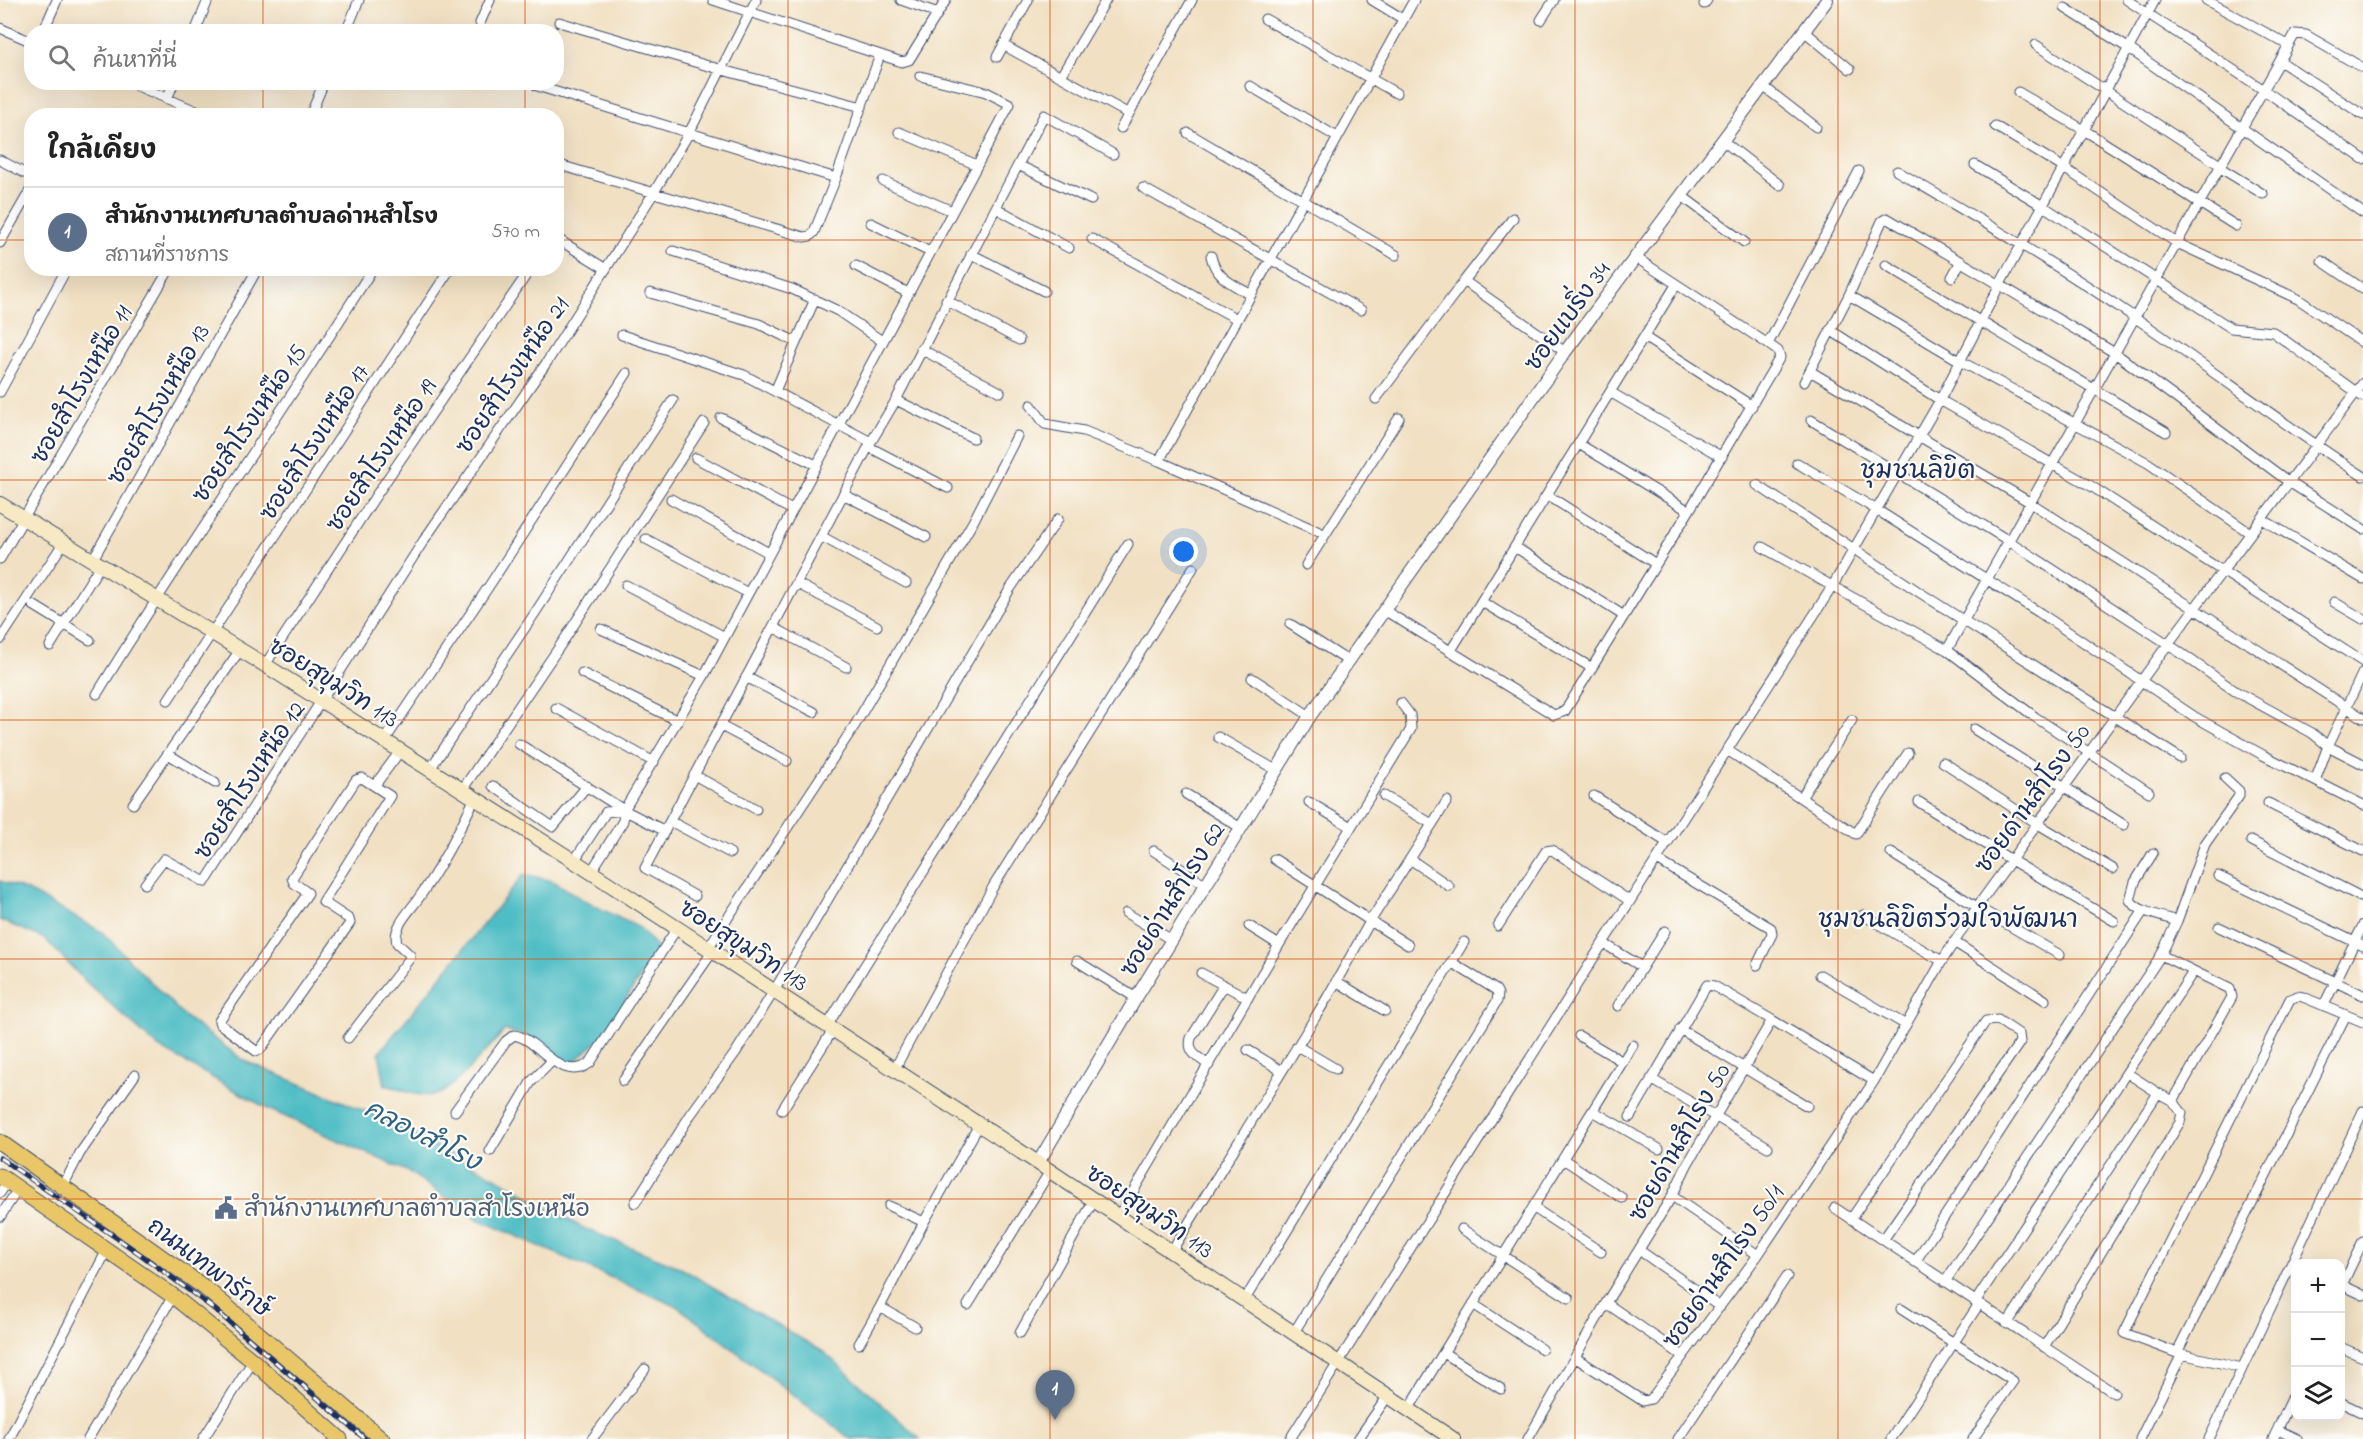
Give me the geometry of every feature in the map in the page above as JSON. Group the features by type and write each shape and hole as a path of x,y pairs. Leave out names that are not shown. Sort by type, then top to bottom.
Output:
{"main road":[{"name":"ซอยสุขุมวิท 113","path":"0,504 266,665 574,861 1038,1163 1450,1438"},
{"name":"ถนนเทพารักษ์","path":"0,1142 223,1302 382,1439"},
{"name":"ถนนเทพารักษ์","path":"6,1185 173,1296 253,1361 340,1439"}],"street":[{"path":"46,24 57,0"},
{"path":"198,24 208,0"},
{"path":"349,24 359,0"},
{"path":"480,23 490,0"},
{"path":"713,0 902,62 909,60 946,0"},
{"name":"ซอยสำโรงเหนือ 21","path":"322,702 424,540 547,362 606,269 689,132 756,0"},
{"path":"901,0 938,13"},
{"path":"996,57 1028,0"},
{"path":"1061,76 1106,0"},
{"path":"1121,128 1192,0"},
{"path":"1372,0 1403,19"},
{"path":"1159,461 1414,0"},
{"path":"1541,20 1554,0"},
{"name":"ซอยแบริ่ง 34","path":"1348,661 1565,352 1827,0"},
{"path":"2127,0 2264,90 2363,159"},
{"path":"1290,1439 1603,943 1832,587 1940,400 2000,284 2155,0"},
{"path":"2206,0 2288,45"},
{"path":"2065,8 2128,48 2363,213"},
{"path":"1265,19 1396,93"},
{"path":"559,22 722,70 862,107"},
{"path":"0,28 24,38"},
{"path":"1804,31 1850,69"},
{"path":"1947,650 2295,34 2302,34 2363,68"},
{"path":"1003,45 1129,114"},
{"path":"2036,45 2263,194"},
{"path":"564,166 804,237 810,236 814,232 836,178 880,55"},
{"path":"2280,61 2363,115"},
{"path":"591,872 623,821 624,810 704,676 1010,104 986,92 920,76"},
{"path":"1250,86 1337,137"},
{"path":"1763,86 1816,127"},
{"path":"147,90 189,108"},
{"path":"167,99 171,90"},
{"path":"313,108 321,90"},
{"path":"550,90 836,178"},
{"path":"2018,92 2084,130 2236,226"},
{"path":"695,896 645,868 843,494 896,400 1044,115 1113,154"},
{"path":"1995,126 2064,168 2177,243 2298,299 2363,344"},
{"path":"899,132 977,165"},
{"path":"1188,132 1396,255"},
{"path":"1723,141 1780,185"},
{"path":"0,159 24,172"},
{"path":"1018,165 1091,200"},
{"path":"1975,165 2043,206 2231,328 2273,332 2360,395"},
{"path":"1768,344 1859,171"},
{"path":"1897,171 2022,245 2134,317 2316,446 2363,476"},
{"path":"883,181 952,211"},
{"path":"1143,188 1361,310"},
{"path":"1682,196 1744,242"},
{"path":"0,243 24,201"},
{"path":"996,208 1069,248"},
{"path":"1376,399 1513,218"},
{"path":"1804,382 1849,295 1882,221 1887,218 2115,353 2289,482 2363,529"},
{"path":"871,224 930,252"},
{"path":"1092,239 1237,319"},
{"path":"564,243 606,269"},
{"path":"673,251 792,289 838,311 882,341"},
{"path":"970,254 1044,291"},
{"path":"1211,256 1213,266 1219,274 1250,294"},
{"path":"1384,610 1554,715 1565,711 1722,457 1780,357 1778,351 1768,344 1635,257"},
{"path":"1952,277 1961,261"},
{"path":"2322,261 2363,289"},
{"path":"1886,265 2166,432"},
{"path":"856,266 908,293"},
{"path":"0,392 63,276"},
{"name":"ซอยสำโรงเหนือ 11","path":"0,559 165,276"},
{"name":"ซอยสำโรงเหนือ 13","path":"50,646 65,624 254,276"},
{"name":"ซอยสำโรงเหนือ 15","path":"97,694 156,598 305,376 368,276"},
{"name":"ซอยสำโรงเหนือ 17","path":"212,633 445,276"},
{"name":"ซอยสำโรงเหนือ 19","path":"266,665 375,497 526,276"},
{"path":"1464,281 1565,352"},
{"path":"1450,652 1676,285"},
{"path":"650,293 759,324 796,342"},
{"path":"1849,295 1960,361 2148,463 2250,533"},
{"path":"775,391 815,299"},
{"path":"946,300 1019,340"},
{"path":"1830,330 1940,400 2053,464 2136,515 2363,662"},
{"path":"622,335 744,375 838,424 948,489"},
{"path":"1644,337 1752,406"},
{"path":"921,349 1000,392"},
{"path":"1810,371 2031,503 2363,718"},
{"path":"385,740 489,586 627,373"},
{"name":"ซอยด่านสำโรง 50","path":"1874,1080 1942,961 1977,907 2250,533 2316,446 2360,395 2363,383"},
{"path":"1610,392 1722,457"},
{"path":"430,769 536,613 673,400"},
{"path":"896,400 973,438"},
{"path":"1032,405 1045,424 1084,431 1159,461 1324,534"},
{"path":"721,418 816,465"},
{"path":"1306,565 1399,418"},
{"path":"1811,420 2009,541 2168,644 2235,691 2363,764"},
{"path":"462,790 566,637 704,423"},
{"path":"622,1080 710,950 855,725 974,520 1017,436"},
{"path":"1579,444 1689,511"},
{"path":"696,458 792,510"},
{"path":"1797,463 1987,579 2195,717 2363,805"},
{"path":"1757,484 1855,547 1887,571 2180,758"},
{"path":"843,494 926,537"},
{"path":"1546,495 1656,564"},
{"path":"671,499 770,553"},
{"path":"635,1203 691,1114 736,1052 774,992 1011,590 1058,519"},
{"path":"2262,519 2363,579"},
{"path":"821,536 906,583"},
{"path":"646,539 748,593"},
{"path":"0,640 64,542"},
{"path":"782,1110 830,1028 1128,544"},
{"path":"1515,547 1624,616"},
{"path":"1762,547 1947,650 2035,717 2149,792"},
{"path":"894,1070 993,886 1193,568"},
{"path":"796,583 877,626"},
{"path":"626,585 725,637"},
{"path":"1482,602 1592,668"},
{"path":"2334,602 2363,619"},
{"path":"33,605 90,640"},
{"path":"1290,624 1348,661"},
{"path":"773,627 846,667"},
{"path":"601,629 704,676"},
{"path":"168,700 212,633"},
{"path":"132,804 240,650"},
{"name":"ซอยด่านสำโรง 62","path":"1038,1163 1275,770 1348,661"},
{"path":"2315,781 2328,746 2363,672"},
{"path":"582,673 678,722"},
{"path":"747,677 814,712"},
{"path":"1252,678 1310,716"},
{"name":"ซอยสำโรงเหนือ 12","path":"145,884 164,859 205,882 322,702"},
{"path":"1118,1217 1278,945 1317,886 1411,729 1410,715 1401,703"},
{"path":"556,708 654,762"},
{"path":"1801,798 1852,720"},
{"path":"721,726 787,761"},
{"path":"1974,729 2124,825"},
{"path":"1218,737 1275,770"},
{"path":"519,744 624,810 665,831"},
{"path":"375,785 401,750"},
{"path":"1727,750 1856,834 1908,753"},
{"path":"168,754 215,783"},
{"path":"1943,762 2112,869"},
{"path":"694,776 756,809"},
{"path":"1946,1282 2161,955 2177,921 2205,844 2239,796 2239,791 2225,777"},
{"path":"308,893 219,1021 256,1051 260,1050 350,924 349,919 308,893 294,883 292,878 356,780 362,778 388,794 389,800 323,902"},
{"path":"494,786 553,827 587,786"},
{"path":"1186,794 1241,828"},
{"path":"1384,796 1432,824"},
{"path":"1594,796 1668,843"},
{"path":"348,1038 410,958 410,955 397,943 396,930 425,890 475,798"},
{"path":"1171,1252 1371,920 1447,801"},
{"path":"1309,802 1351,827"},
{"path":"1919,802 2114,921"},
{"path":"2268,803 2363,851"},
{"path":"574,861 606,812 624,810"},
{"path":"670,821 730,853"},
{"path":"2251,841 2363,898"},
{"path":"1498,926 1548,850 1552,850 1630,901"},
{"path":"1154,851 1206,885"},
{"path":"1891,853 2060,955"},
{"path":"2153,854 2136,882 2130,898 2133,905 2177,921"},
{"path":"1274,859 1408,945"},
{"path":"1410,859 1449,885"},
{"path":"1657,860 1771,928 1772,934 1756,965"},
{"path":"2218,876 2359,944"},
{"path":"1915,1262 2144,910"},
{"path":"1126,913 1172,940"},
{"path":"1863,915 1942,961"},
{"path":"2324,1005 2359,944 2363,925"},
{"path":"1249,926 1278,945"},
{"path":"2219,927 2363,995"},
{"path":"455,1111 511,1036 521,1037 552,1061 572,1069 579,1069 590,1063 677,928"},
{"path":"1618,1006 1665,932"},
{"path":"1244,1301 1464,942"},
{"path":"1954,942 2045,1000"},
{"path":"1603,943 1642,967"},
{"path":"2161,955 2230,989 2232,997 2173,1101"},
{"path":"1077,962 1136,998"},
{"path":"1293,1334 1497,1001 1496,990 1451,963"},
{"path":"1891,1439 2193,972"},
{"path":"1201,973 1248,998"},
{"path":"1820,975 1906,1025"},
{"path":"1336,981 1385,1011"},
{"path":"1209,1065 1191,1052 1189,1046 1191,1038 1224,985"},
{"path":"1630,1117 1704,988 1710,985 1874,1080"},
{"path":"2242,1368 2180,1353 2124,1333 2290,999 2297,996 2303,997 2363,1022"},
{"path":"2140,1439 2346,1015"},
{"name":"ซอยด่านสำโรง 50","path":"1528,1439 1606,1303 1672,1196 1772,1020"},
{"path":"1851,1219 1986,1021 1998,1020 2019,1034 2020,1041 1884,1240"},
{"path":"1680,1029 1807,1106"},
{"path":"1579,1036 1623,1062"},
{"path":"1408,1410 1633,1045"},
{"path":"1297,1046 1336,1069"},
{"path":"1248,1050 1282,1071"},
{"path":"490,1151 526,1088 552,1061"},
{"path":"2044,1347 2180,1122 2182,1113 2173,1101 2127,1072"},
{"path":"63,1186 80,1153 135,1075"},
{"path":"1651,1079 1768,1147"},
{"name":"ซอยด่านสำโรง 50/1","path":"1576,1358 1643,1401 1652,1399 1758,1255 1874,1080"},
{"path":"2007,1324 2158,1093"},
{"path":"1593,1111 1659,1149"},
{"path":"2209,1439 2363,1111"},
{"path":"859,1344 979,1125"},
{"path":"1563,1159 1622,1198"},
{"path":"968,1305 1050,1171"},
{"path":"0,1217 6,1185"},
{"path":"1672,1196 1758,1255"},
{"path":"1020,1333 1094,1200"},
{"path":"889,1206 924,1222"},
{"path":"1533,1208 1601,1252"},
{"path":"1835,1208 2114,1393"},
{"path":"1462,1228 1503,1257 1569,1298"},
{"path":"2345,1279 2363,1241"},
{"path":"9,1439 107,1250"},
{"path":"1639,1250 1720,1307"},
{"path":"1678,1439 1787,1276"},
{"path":"2345,1288 2363,1295"},
{"path":"88,1439 173,1296"},
{"path":"1606,1303 1683,1356"},
{"path":"1473,1304 1542,1349"},
{"path":"880,1306 915,1328"},
{"path":"1901,1309 2013,1381 1974,1439"},
{"path":"2345,1349 2363,1357"},
{"path":"1444,1353 1501,1389"},
{"path":"202,1439 253,1361"},
{"path":"592,1439 645,1369"},
{"path":"1358,1439 1388,1396"},
{"path":"2273,1439 2291,1399"},
{"path":"2345,1404 2363,1413"},
{"path":"2278,1430 2297,1439"}],"water":[{"path":"524,874 553,881 585,901 640,928 658,949 602,1037 574,1062 557,1062 536,1039 505,1030 471,1067 443,1092 430,1096 410,1093 385,1085 379,1053"},
{"path":"0,881 26,890 102,932 185,1017 245,1061 382,1118 499,1179 581,1227 679,1267 824,1352 920,1439 851,1439 678,1307 475,1218 409,1172 268,1109 158,1047 85,981 45,939 0,920"}],"railway":[{"path":"0,1158 140,1254 214,1309 365,1439"}],"place":[{"name":"สำนักงานเทศบาลตำบลสำโรงเหนือ","path":"226,1208"},
{"name":"สำนักงานเทศบาลตำบลด่านสำโรง","path":"1055,1420"}],"district":[{"name":"ชุมชนลิขิต","path":"1918,469"},
{"name":"ชุมชนลิขิตร่วมใจพัฒนา","path":"1948,918"}],"water label":[{"name":"คลองสำโรง","path":"423,1134"}]}
